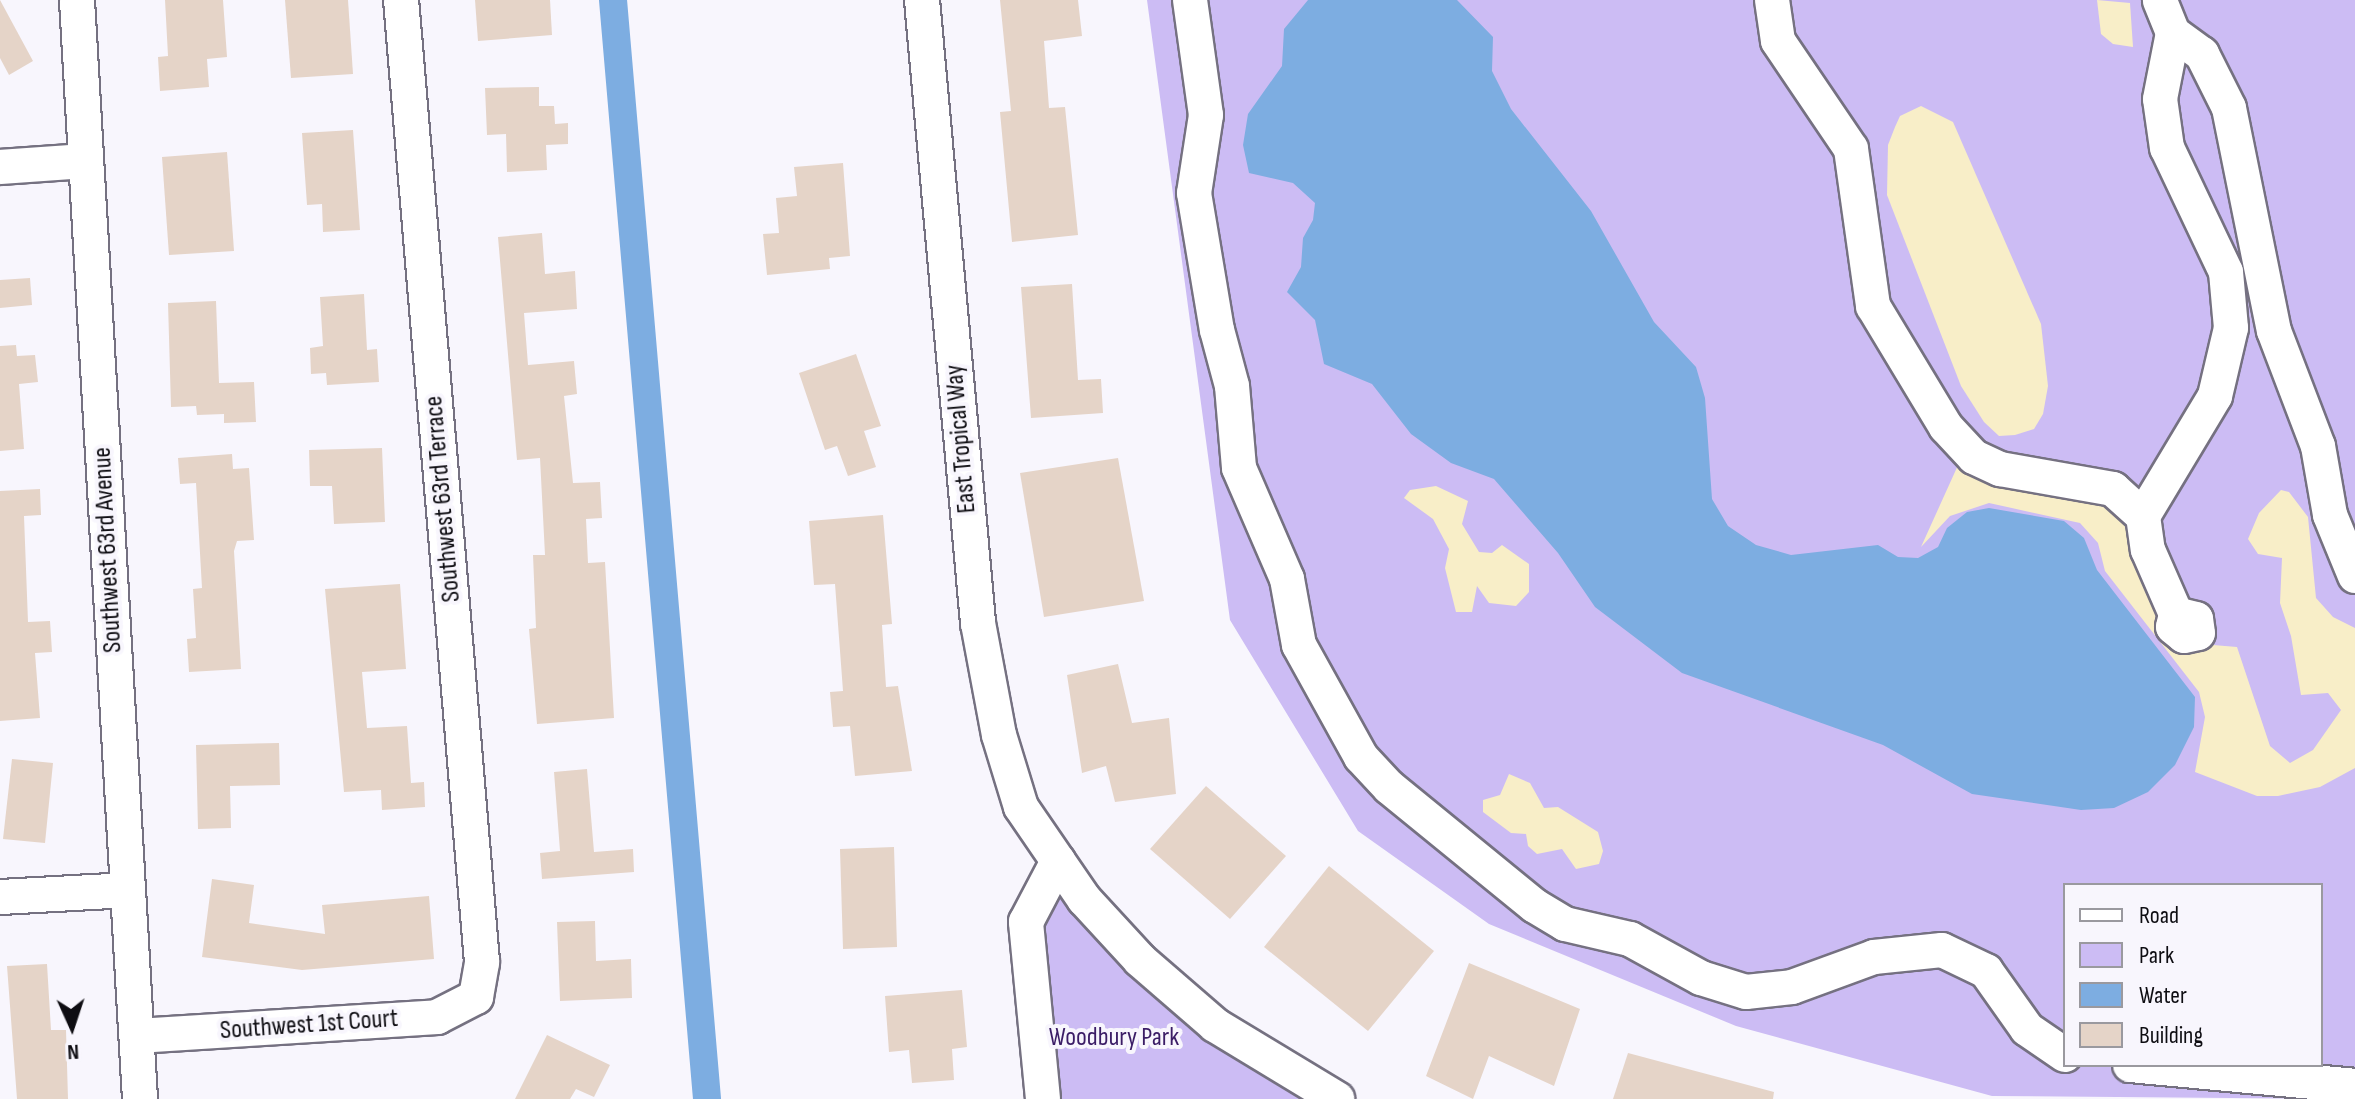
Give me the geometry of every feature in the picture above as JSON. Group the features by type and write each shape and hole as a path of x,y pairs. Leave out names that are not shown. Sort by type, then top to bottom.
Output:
{"street":[{"name":"Southwest 63rd Avenue","path":"77,0 140,1099"},
{"name":"Southwest 63rd Terrace","path":"401,0 482,962 476,997"},
{"name":"East Tropical Way","path":"922,0 978,623 999,735 1021,807 1058,861 1140,960 1204,1016 1337,1099"},
{"path":"1190,0 1206,115 1194,193 1217,330 1232,386 1239,468 1287,579 1299,645 1361,757 1389,787 1535,906 1565,924 1630,939 1701,978 1746,992 1792,987 1874,957 1942,950 1986,971 2027,1029 2063,1054"},
{"path":"1772,0 1778,41 1851,149 1873,306 1946,427 1986,464 2101,485 2143,516"},
{"path":"2160,0 2173,33 2202,54 2229,108 2274,331 2318,446 2330,515 2355,576"},
{"path":"2173,33 2163,68 2162,126 2176,175 2226,272 2231,328 2215,396 2143,516 2148,550 2176,614"},
{"path":"0,167 86,161"},
{"path":"1043,1099 1026,922 1058,861"},
{"path":"0,897 128,890"},
{"name":"Southwest 1st Court","path":"137,1036 437,1017 476,997"},
{"path":"2151,1067 2355,1086"}],"green space":[{"path":"1147,0 2355,0 2355,1099 1992,1096 1736,1026 1489,924 1358,831 1230,620"},
{"name":"Woodbury Park","path":"1058,883 1308,1099 1058,1099 1043,932 1046,906"}],"sand":[{"path":"2097,0 2130,3 2133,47 2113,44 2101,34"},
{"path":"1921,106 1953,122 2041,324 2048,386 2043,414 2034,429 1999,436 1984,422 1961,386 1887,195 1888,145 1900,116"},
{"path":"1959,463 2122,504 2201,644 2237,647 2270,746 2290,763 2313,750 2341,710 2328,693 2301,695 2291,636 2280,603 2282,558 2258,554 2248,539 2259,513 2281,490 2289,492 2308,517 2316,598 2333,617 2355,628 2355,768 2320,787 2278,796 2257,796 2195,772 2205,717 2199,692 2105,571 2098,543 2080,523 1989,503 1950,516 1921,547"},
{"path":"1436,486 1468,501 1462,524 1479,552 1492,553 1502,545 1529,564 1529,592 1516,606 1489,603 1477,586 1472,612 1456,612 1445,568 1449,549 1433,519 1404,498 1410,490"},
{"path":"1509,774 1530,783 1544,808 1558,807 1598,832 1603,851 1599,864 1576,869 1562,849 1537,854 1528,846 1526,834 1511,833 1483,812 1483,800 1500,795"}],"water":[{"path":"1308,0 1457,0 1493,37 1492,71 1511,109 1591,211 1654,322 1696,367 1705,398 1712,499 1728,526 1756,545 1791,555 1878,545 1898,557 1918,558 1938,547 1947,528 1967,512 1989,508 2064,521 2084,538 2097,570 2195,697 2194,727 2175,765 2148,792 2114,808 2081,810 1972,794 1883,745 1682,673 1595,607 1558,553 1494,479 1451,463 1411,434 1372,384 1324,364 1315,320 1287,292 1301,267 1303,238 1313,220 1315,203 1293,183 1249,173 1243,145 1248,114 1282,66 1284,29"}],"building":[{"path":"0,0 33,61 9,75 0,58"},
{"path":"165,0 223,0 227,57 207,59 209,87 160,91 158,57 168,56"},
{"path":"285,0 348,0 353,74 291,78"},
{"path":"475,0 550,0 552,35 478,41"},
{"path":"1000,0 1078,0 1082,36 1044,41 1049,108 1065,107 1078,235 1012,242 1000,112 1011,111"},
{"path":"539,87 539,106 554,106 555,124 568,123 568,144 546,145 547,170 507,172 506,134 487,135 485,88"},
{"path":"353,130 360,230 323,232 322,204 307,205 302,133"},
{"path":"227,152 234,251 169,255 162,157"},
{"path":"843,163 850,256 829,258 830,269 767,275 763,234 779,233 776,198 797,196 794,167"},
{"path":"542,233 545,274 575,271 577,309 524,313 528,365 574,361 577,394 564,396 573,483 600,482 602,518 586,519 588,563 605,562 614,718 537,724 529,629 536,628 533,555 545,555 540,458 517,460 498,237"},
{"path":"30,278 32,305 0,308 0,280"},
{"path":"1072,284 1078,380 1101,379 1103,413 1031,418 1021,287"},
{"path":"364,294 367,350 377,349 379,382 327,385 326,373 311,374 310,348 323,346 320,297"},
{"path":"216,301 219,383 254,382 256,422 224,423 224,414 197,415 196,406 171,407 168,303"},
{"path":"16,345 17,356 35,355 38,382 19,384 24,449 0,451 0,346"},
{"path":"856,354 881,426 864,431 876,467 848,476 837,446 825,450 799,373"},
{"path":"382,448 385,522 334,524 332,486 310,486 309,450"},
{"path":"232,454 233,469 249,468 254,540 237,541 234,551 241,669 189,672 187,639 196,638 193,589 202,588 196,483 180,484 178,458"},
{"path":"1118,458 1144,601 1044,617 1020,473"},
{"path":"40,489 41,515 24,516 28,622 50,621 52,652 35,653 40,718 0,721 0,491"},
{"path":"883,515 892,624 882,625 886,687 898,686 912,771 855,776 850,726 833,727 830,692 843,691 835,584 814,585 809,521"},
{"path":"400,584 406,669 362,672 367,728 407,726 411,783 424,782 425,807 382,810 381,790 344,792 325,589"},
{"path":"1118,664 1132,723 1169,718 1176,794 1115,802 1106,766 1082,773 1067,675"},
{"path":"279,743 280,785 230,786 231,828 198,829 196,745"},
{"path":"12,759 53,763 45,843 3,839"},
{"path":"587,769 594,852 633,849 634,872 542,879 540,853 560,851 554,772"},
{"path":"1206,786 1286,856 1230,919 1150,849"},
{"path":"894,847 897,947 843,949 840,849"},
{"path":"1329,866 1434,951 1368,1031 1264,947"},
{"path":"212,879 254,885 249,923 325,934 322,905 429,896 434,959 302,970 202,957"},
{"path":"595,921 596,961 631,959 632,998 560,1001 557,922"},
{"path":"1469,963 1580,1009 1554,1086 1489,1056 1473,1099 1426,1076"},
{"path":"47,964 51,1030 66,1030 68,1099 17,1099 7,966"},
{"path":"962,990 967,1047 952,1049 954,1080 912,1083 909,1050 889,1052 885,996"},
{"path":"547,1035 610,1065 594,1097 576,1089 570,1099 515,1099"},
{"path":"1628,1053 1774,1092 1773,1099 1613,1099"}],"waterway":[{"path":"613,0 707,1099"}]}
